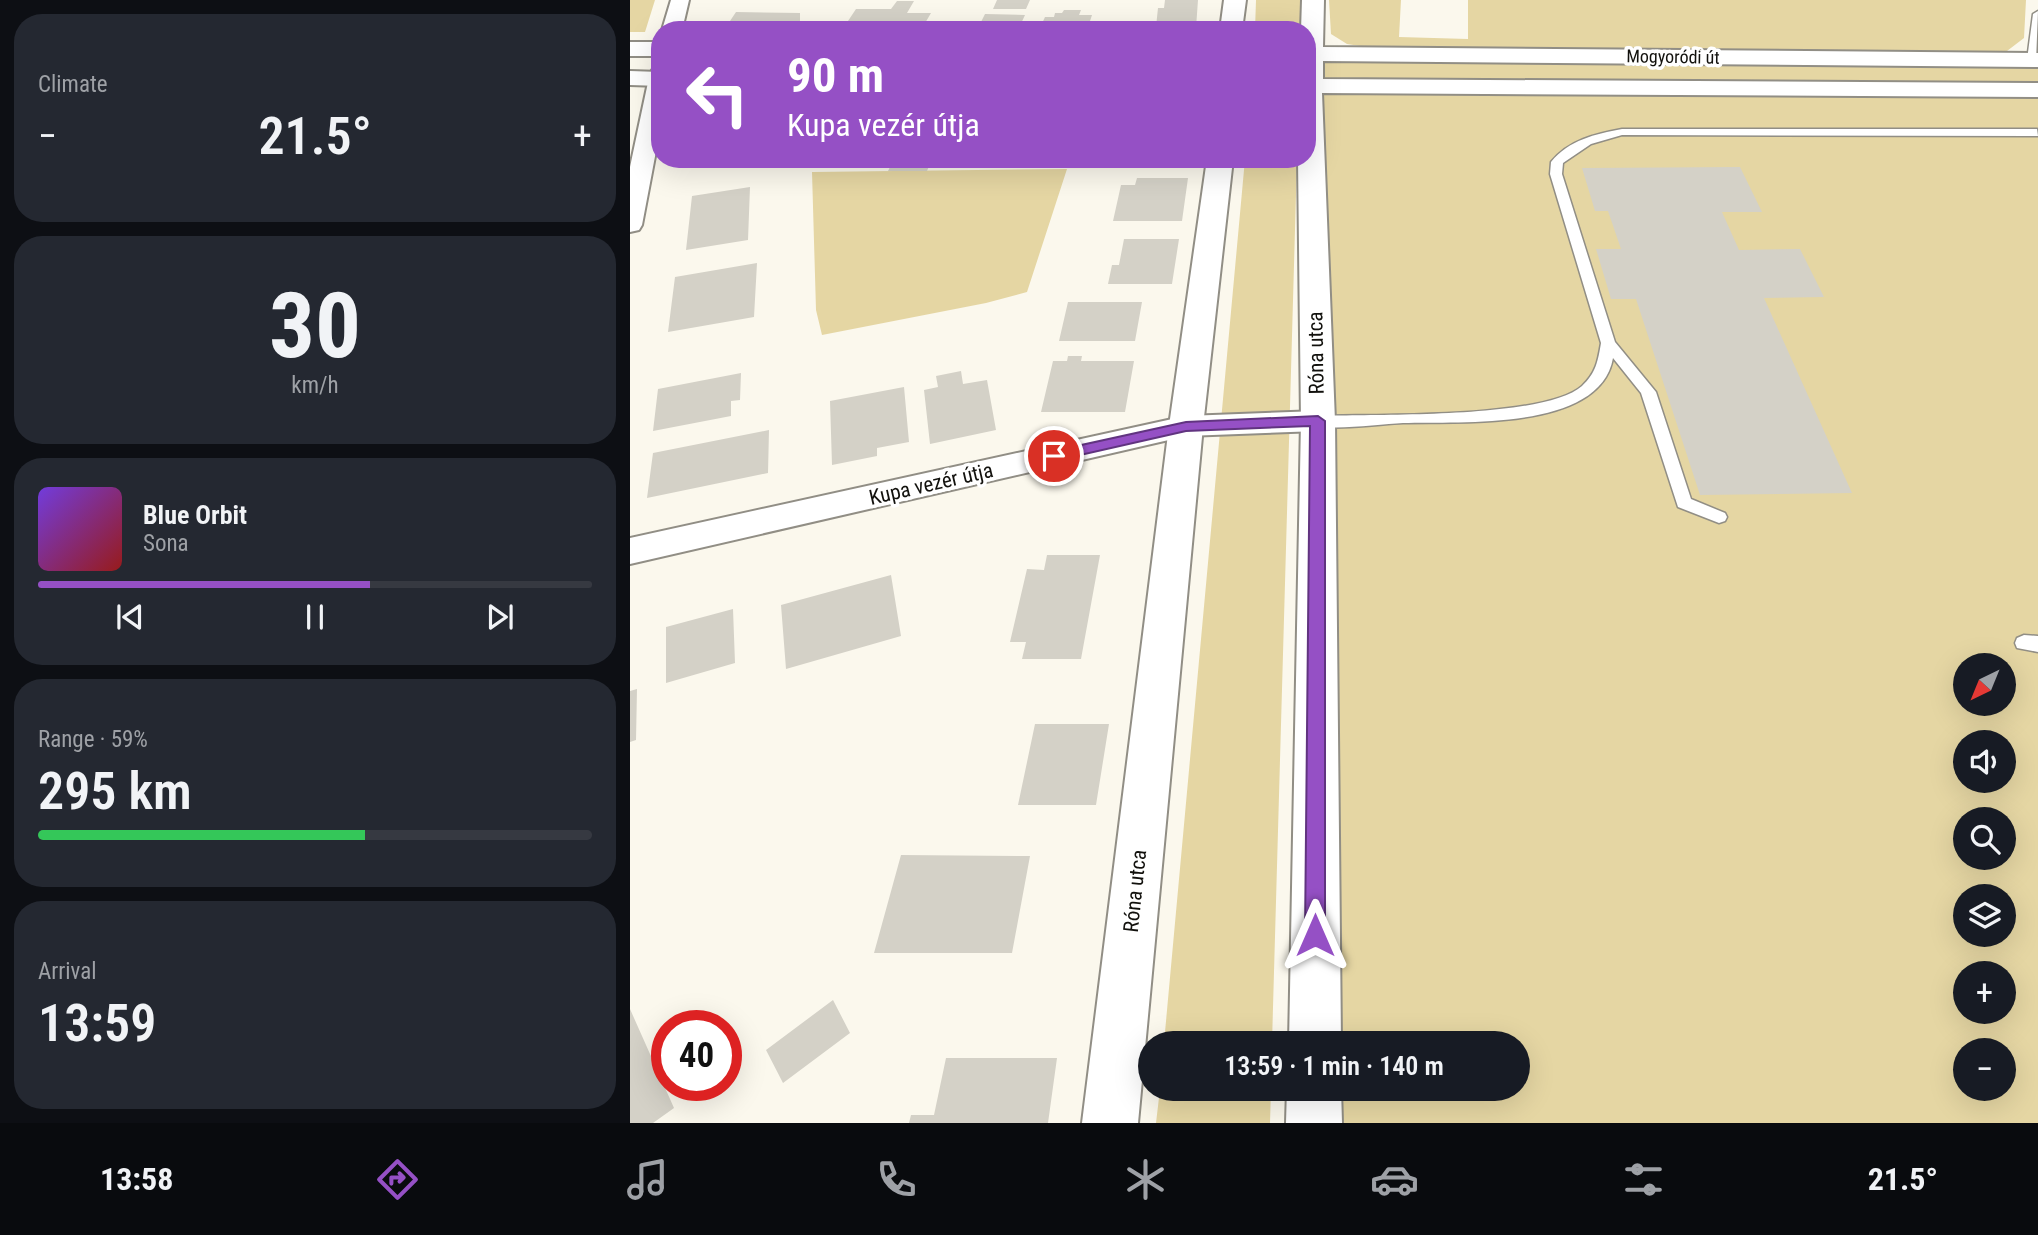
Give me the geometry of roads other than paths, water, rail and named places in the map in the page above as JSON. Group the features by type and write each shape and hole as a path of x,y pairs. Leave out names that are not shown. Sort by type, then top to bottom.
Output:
{"street":[{"path":"674,21 680,0"},
{"path":"1232,21 1235,0"},
{"name":"Róna utca","path":"1311,21 1313,0"},
{"path":"630,49 651,49"},
{"name":"Mogyoródi út","path":"1316,55 2036,62"},
{"path":"630,78 651,77"},
{"name":"Mogyoródi út","path":"1316,86 2038,90"},
{"path":"630,225 651,118"},
{"name":"Róna utca","path":"1110,1123 1186,426 1219,168"},
{"name":"Róna utca","path":"1311,168 1318,421 1315,1031"},
{"name":"Kupa vezér útja","path":"630,551 1186,426 1318,421"},
{"path":"1314,1101 1314,1123"}],"lane":[{"path":"2036,62 2038,14"},
{"path":"1719,517 1684,503 1647,392 1608,343 1556,174 1557,162 1570,149 1589,138 1622,132 2037,133"},
{"path":"1318,421 1517,414 1560,404 1586,391 1603,372 1608,343"}]}
